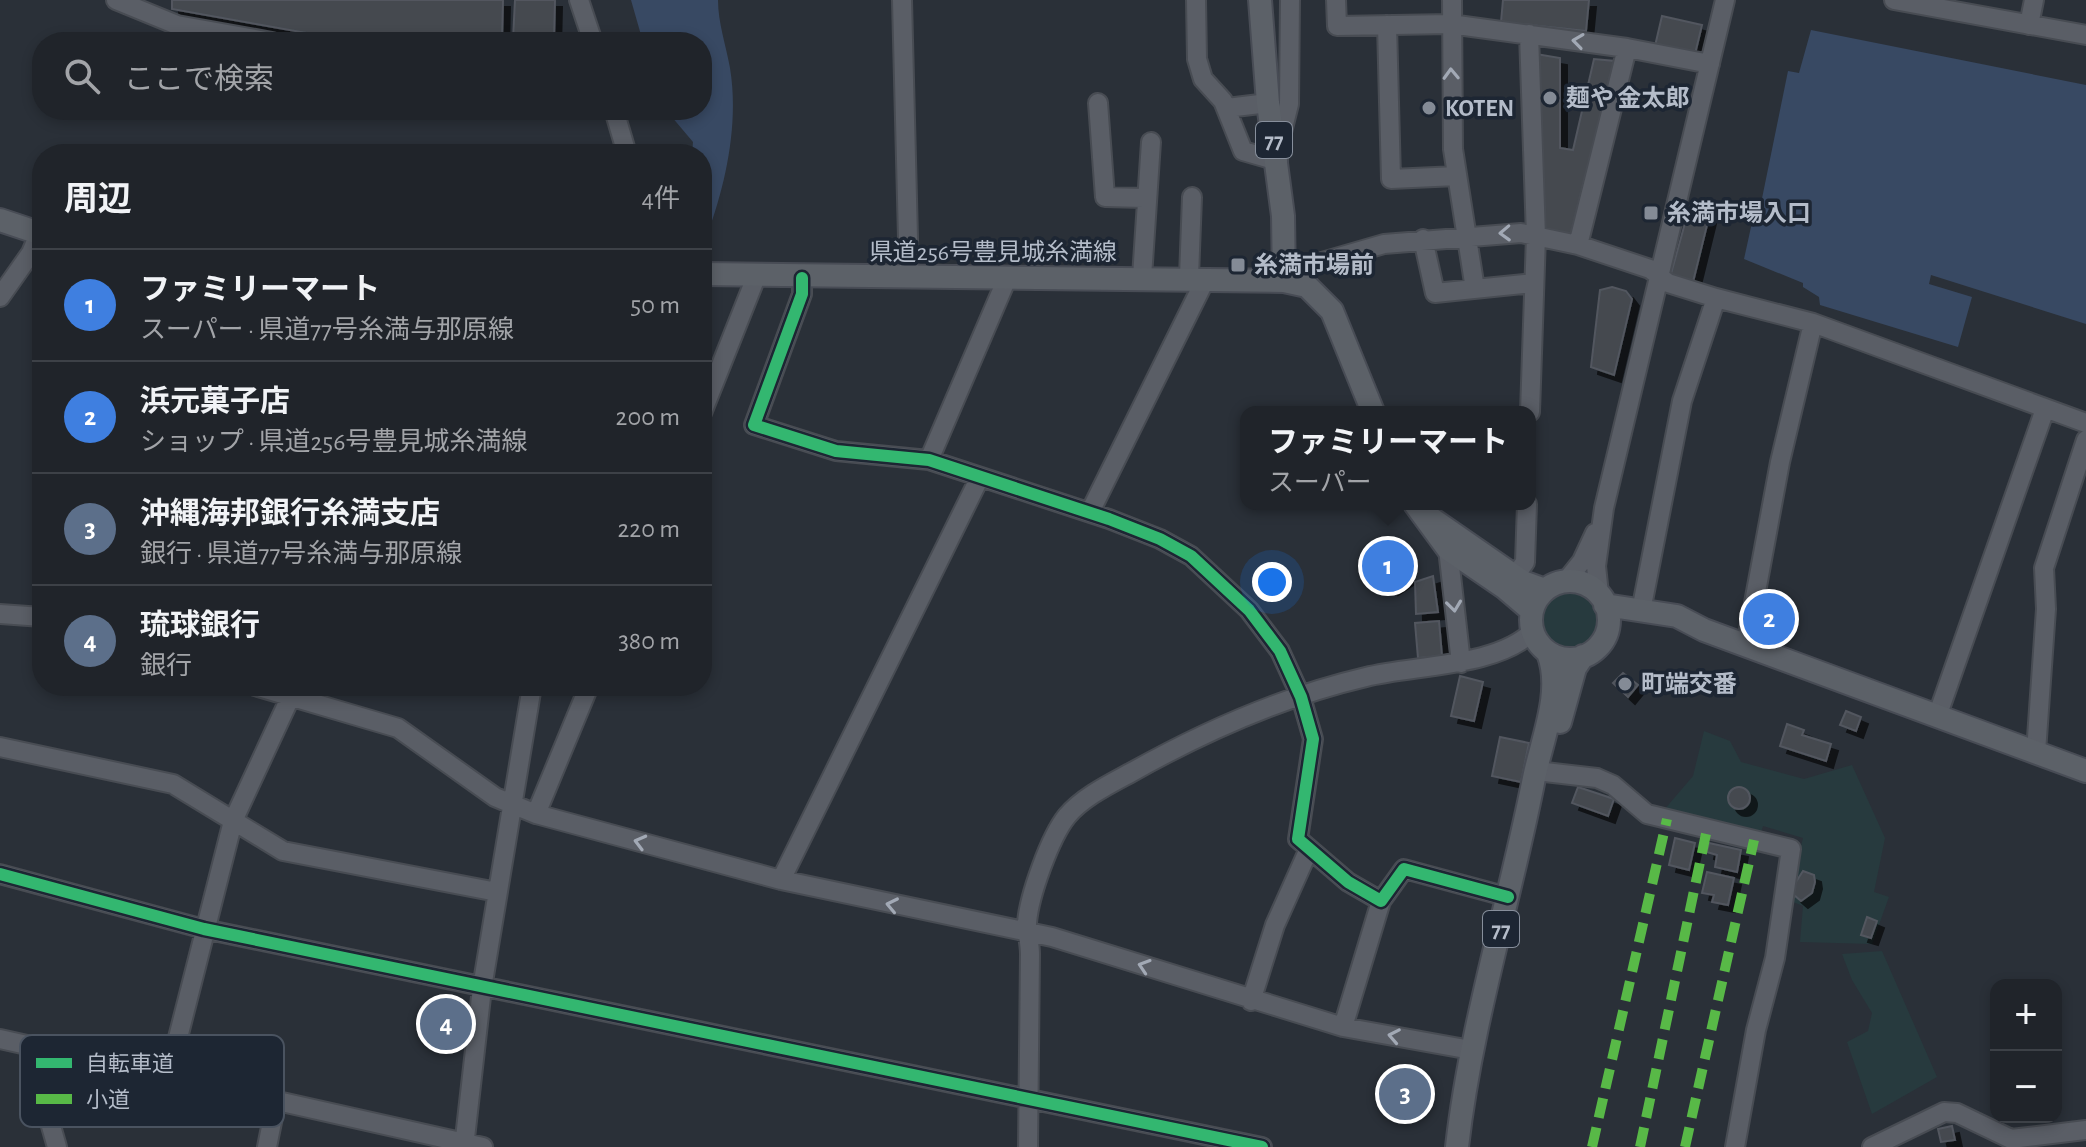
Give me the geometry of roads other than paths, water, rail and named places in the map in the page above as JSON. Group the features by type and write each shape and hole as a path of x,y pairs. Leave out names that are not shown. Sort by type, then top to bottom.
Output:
{"main road":[{"name":"77","path":"1260,0 1288,282"},
{"path":"0,220 32,231"},
{"name":"県道256号豊見城糸満線","path":"712,275 802,278 1142,277 1288,282"},
{"path":"1288,282 1307,286 1332,311 1371,406"},
{"path":"1419,510 1448,549 1505,588 1540,636 1562,658 1583,656"},
{"path":"1421,510 1515,576 1545,590 1566,581 1578,581 1602,599 1641,611 1677,616 1746,646 1938,714 2086,771"},
{"path":"1540,636 1545,590"},
{"path":"1602,599 1608,625 1605,636"},
{"path":"1605,636 1629,624 1704,630"},
{"name":"77","path":"1457,1147 1471,1050 1531,807 1553,686 1554,667 1540,636"},
{"name":"77","path":"1531,807 1545,772 1575,668 1605,636"}],"street":[{"path":"116,0 177,25 216,32"},
{"path":"579,0 590,32"},
{"path":"902,0 909,278"},
{"path":"1196,0 1203,79 1227,108 1243,151 1277,156 1289,104 1290,0"},
{"path":"1336,0 1337,26 1450,24 1627,48 1710,64"},
{"path":"1452,0 1450,24 1457,176 1475,289"},
{"path":"1602,599 1596,566 1604,508 1725,0"},
{"path":"1894,0 2086,35"},
{"path":"2029,25 2034,0"},
{"path":"1387,25 1391,179 1457,176"},
{"path":"1529,34 1536,236 1530,406"},
{"path":"1578,245 1627,48"},
{"path":"1098,103 1105,197 1144,198"},
{"path":"1227,108 1268,103"},
{"path":"617,120 624,144"},
{"path":"1142,277 1144,198 1151,142"},
{"path":"1090,512 1198,278 1192,197"},
{"path":"1288,282 1315,264 1384,244 1466,235 1521,233 1578,245 1650,269 1658,277 1716,298 1813,323 2086,423"},
{"path":"1423,239 1435,293 1534,283"},
{"path":"0,297 32,251"},
{"path":"929,460 1008,276"},
{"path":"712,388 756,277"},
{"path":"802,278 802,294 754,425 836,451 929,460 1090,512 1160,539 1191,556 1225,584 1280,651 1301,697 1313,739 1298,839 1348,882 1381,901"},
{"path":"1641,611 1682,401 1716,298"},
{"path":"1746,646 1780,462 1813,323"},
{"path":"1938,714 2045,409"},
{"path":"2036,752 2046,609 2044,568 2086,440"},
{"path":"781,880 980,477"},
{"path":"1566,581 1582,561 1604,508"},
{"path":"1515,576 1525,562 1527,510"},
{"path":"1448,549 1461,663"},
{"path":"0,614 32,616"},
{"path":"1028,1147 1031,1100 1029,915 1049,849 1061,825 1076,807 1106,786 1204,734 1301,697 1367,676 1461,663 1490,665 1540,636"},
{"path":"284,696 398,728 510,805 536,814 781,880 1083,946 1251,1001 1343,1027 1471,1050"},
{"path":"284,1104 471,1146 482,988 530,696"},
{"path":"536,814 585,696"},
{"path":"178,1035 233,821 290,698"},
{"path":"0,747 173,784 283,851 497,892"},
{"path":"1545,772 1597,778 1613,785 1647,814 1791,849 1775,958 1756,1030 1735,1147"},
{"path":"1251,1001 1275,925 1309,849"},
{"path":"1343,1027 1381,901 1404,869 1508,897"},
{"path":"0,874 204,929 1031,1100 1222,1143 1262,1147"},
{"path":"0,1039 20,1044"},
{"path":"1872,1147 1944,1112 1957,1113 2011,1139 2086,1130"},
{"path":"51,1127 57,1147"},
{"path":"267,1147 271,1127"}],"water":[{"path":"631,0 718,0 730,68 733,110 725,174 712,220 712,144 693,144 674,120 712,120 712,32 640,32"},
{"path":"1811,30 2086,85 2086,324 1931,275 1929,284 1972,297 1958,347 1820,305 1819,297 1803,287 1803,283 1744,259 1751,227 1758,218 1788,71 1799,73"}],"place":[{"name":"麺や 金太郎","path":"1550,98"},
{"name":"KOTEN","path":"1429,108"},
{"name":"糸満市場入口","path":"1651,213"},
{"name":"糸満市場前","path":"1238,265"},
{"name":"ファミリーマート","path":"1388,566"},
{"name":"浜元菓子店","path":"1769,619"},
{"name":"町端交番","path":"1625,684"},
{"name":"琉球銀行","path":"446,1024"},
{"name":"沖縄海邦銀行糸満支店","path":"1405,1094"}]}
